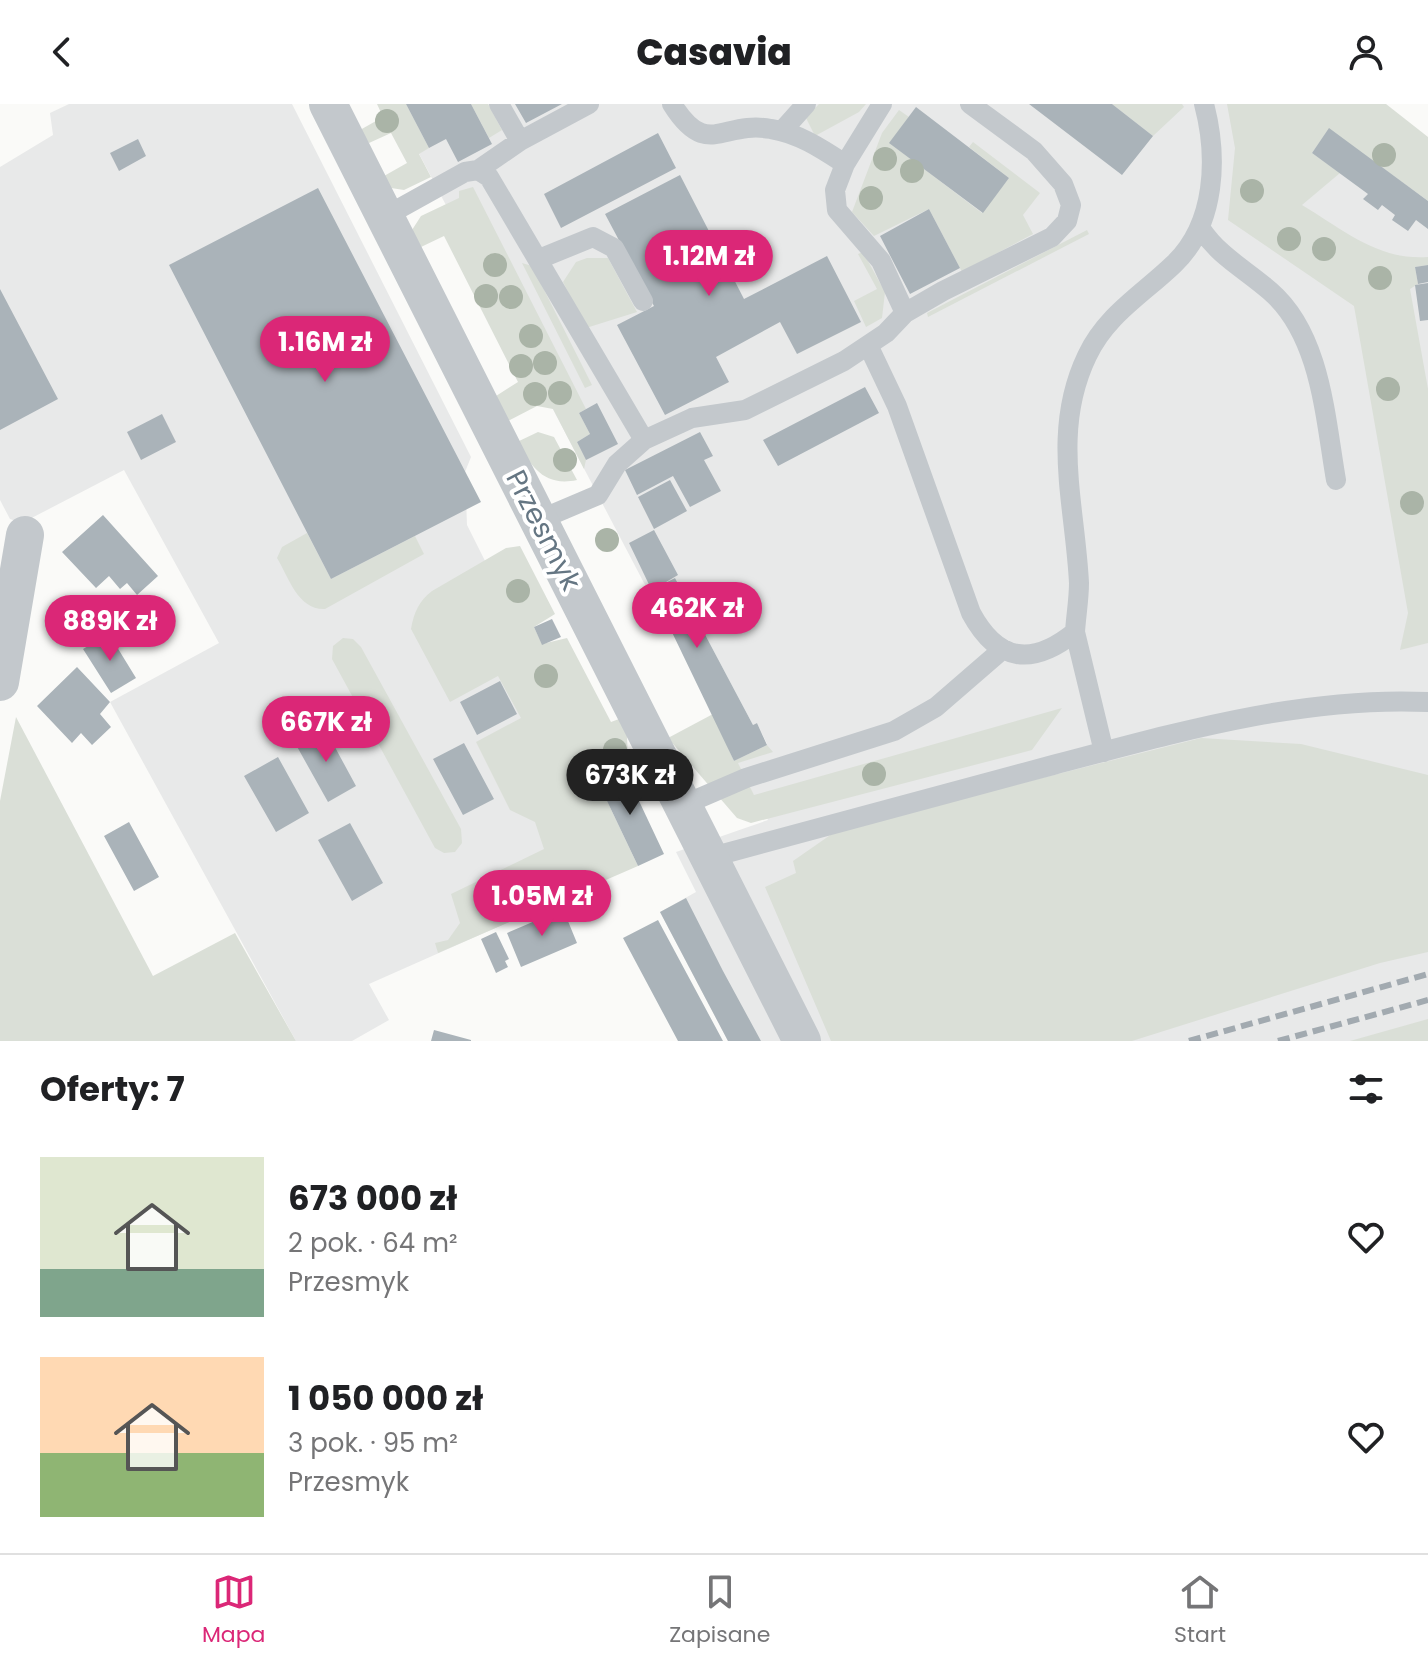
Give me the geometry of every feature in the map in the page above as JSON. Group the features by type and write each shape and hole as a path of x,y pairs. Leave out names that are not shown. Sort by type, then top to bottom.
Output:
{"street":[{"name":"Przesmyk","path":"328,104 802,1041"},
{"path":"0,682 25,535"}],"lane":[{"path":"499,104 520,141"},
{"path":"384,217 465,172 478,170 520,141 589,104"},
{"path":"672,104 686,127 697,134 752,128 782,131 845,164"},
{"path":"782,131 806,104"},
{"path":"882,104 845,164 835,190 837,210 881,261 905,313"},
{"path":"539,520 598,495 617,464 644,440 692,418 745,410 868,345 905,313 1052,237 1067,221 1071,205 1053,171 1034,151 970,104"},
{"path":"1104,752 1075,632 1079,585 1068,479 1067,410 1087,355 1109,321 1175,262 1201,229 1209,191 1211,145 1204,104"},
{"path":"478,170 489,177 644,440"},
{"path":"1201,229 1215,250 1270,291 1294,318 1307,343 1322,398 1336,480"},
{"path":"539,259 593,237 614,248 643,301"},
{"path":"868,345 897,406 971,613 982,632 1003,649 1026,657 1052,651 1075,632"},
{"path":"681,806 746,778 894,731 936,707 1003,649"},
{"path":"708,858 1104,752 1295,709 1386,700 1428,702"}],"shaded area":[{"path":"69,104 292,104 471,457 465,472 467,525 595,780 604,880 369,984 389,1020 352,1041 296,1041 110,702 219,643 124,470 22,523 10,519 0,500 0,167 53,135 50,113"},
{"path":"377,104 406,104 429,148 419,154 431,177 404,190 391,188 384,176 407,163 391,133 369,143 360,130 383,117"},
{"path":"393,104 1301,104 1287,187 1329,128 1428,201 1428,1041 728,1041 660,912 696,892 676,852 768,820 734,761 767,744 757,723 753,725 675,578 650,591 644,583"},
{"path":"471,104 488,104 502,130 489,138"},
{"path":"819,104 866,104 859,112 815,136 806,118"},
{"path":"1112,104 1182,104 1184,107 1153,136"},
{"path":"1227,104 1386,104 1428,137 1428,201 1329,129 1312,153 1340,173 1302,205 1377,249 1410,257 1428,257 1428,265 1415,267 1418,284 1410,289 1428,389 1428,643 1400,650 1408,613 1354,306 1228,220 1235,148"},
{"path":"899,110 909,117 890,143 982,213 1009,178 969,147 973,142 1040,193 1023,215 1033,234 962,272 929,209 874,236 852,212 882,133"},
{"path":"473,187 586,409 579,413 590,434 577,442 586,460 584,469 553,409 537,406 506,422 496,396 518,382 444,236 421,247 412,230 421,216 459,198 459,191"},
{"path":"1087,230 1089,234 928,317 927,313"},
{"path":"863,252 885,292 882,318 866,327 854,301 877,289 858,254"},
{"path":"587,258 608,258 637,312 586,328 563,282 576,262"},
{"path":"522,263 532,266 592,385 585,388"},
{"path":"538,432 554,437 577,480 556,481 534,467 517,442"},
{"path":"307,533 331,579 415,536 424,554 325,609 316,608 301,599 277,558 282,547"},
{"path":"520,546 555,614 534,627 542,644 567,638 611,722 619,719 627,736 628,760 623,767 597,780 638,866 438,953 435,943 448,940 460,923 451,894 544,849 535,822 510,810 476,742 521,718 498,676 450,702 411,629 418,607 432,591 506,548"},
{"path":"343,638 353,639 361,647 461,829 462,843 455,852 444,853 435,848 332,659 333,646"},
{"path":"1062,708 1032,750 751,823 737,818 668,738 713,714 734,761 767,745 773,752 738,763 754,795"},
{"path":"16,717 153,976 235,933 296,1041 0,1041 0,801"},
{"path":"1201,738 1301,744 1428,775 1428,952 1380,963 1132,1041 831,1041 765,887 796,873 793,861 839,829"},
{"path":"1428,1019 1428,1041 1350,1041"}],"building":[{"path":"406,104 471,104 492,144 458,162 446,139 429,148"},
{"path":"515,104 562,104 526,123"},
{"path":"1029,104 1112,104 1153,136 1122,175"},
{"path":"916,107 1009,178 983,213 889,143"},
{"path":"1329,128 1428,201 1428,229 1416,220 1408,231 1392,220 1395,215 1382,205 1378,210 1363,199 1368,194 1312,153"},
{"path":"658,133 676,168 561,228 544,194"},
{"path":"138,139 146,156 119,171 110,153"},
{"path":"680,175 744,299 827,256 861,322 797,354 780,322 716,357 729,382 665,415 617,325 654,306 605,214"},
{"path":"318,188 481,502 331,579 169,265"},
{"path":"929,209 960,268 910,294 880,236"},
{"path":"1428,265 1428,282 1418,284 1415,267"},
{"path":"1428,283 1428,320 1420,321 1415,285"},
{"path":"0,289 58,399 0,430"},
{"path":"865,387 879,413 778,466 763,440"},
{"path":"597,403 618,444 586,460 577,442 590,434 579,413"},
{"path":"162,414 176,442 141,460 127,432"},
{"path":"700,432 713,456 704,460 721,491 690,507 673,476 637,495 625,470"},
{"path":"670,480 687,511 654,529 638,497"},
{"path":"103,515 158,576 137,595 127,583 120,589 109,576 96,588 62,552"},
{"path":"654,530 678,575 661,585 675,578 753,725 757,723 767,745 734,761 629,543"},
{"path":"552,619 561,637 542,645 534,627"},
{"path":"109,634 136,678 111,693 83,649"},
{"path":"77,667 110,702 100,714 111,727 92,745 81,733 72,743 37,706"},
{"path":"500,681 517,714 477,735 460,702"},
{"path":"324,727 356,786 328,802 295,743"},
{"path":"464,743 494,799 463,815 433,759"},
{"path":"278,757 309,813 276,832 244,776"},
{"path":"623,767 664,854 638,866 597,780"},
{"path":"129,822 159,877 134,891 104,836"},
{"path":"350,823 383,883 352,901 318,840"},
{"path":"686,898 761,1041 728,1041 660,912"},
{"path":"563,909 577,943 521,967 507,933"},
{"path":"658,920 723,1041 678,1041 623,938"},
{"path":"496,932 509,959 505,961 508,967 496,973 481,939"},
{"path":"434,1030 471,1040 471,1041 431,1041"}],"railway":[{"path":"1189,1041 1428,974"},
{"path":"1278,1041 1428,1000"}]}
